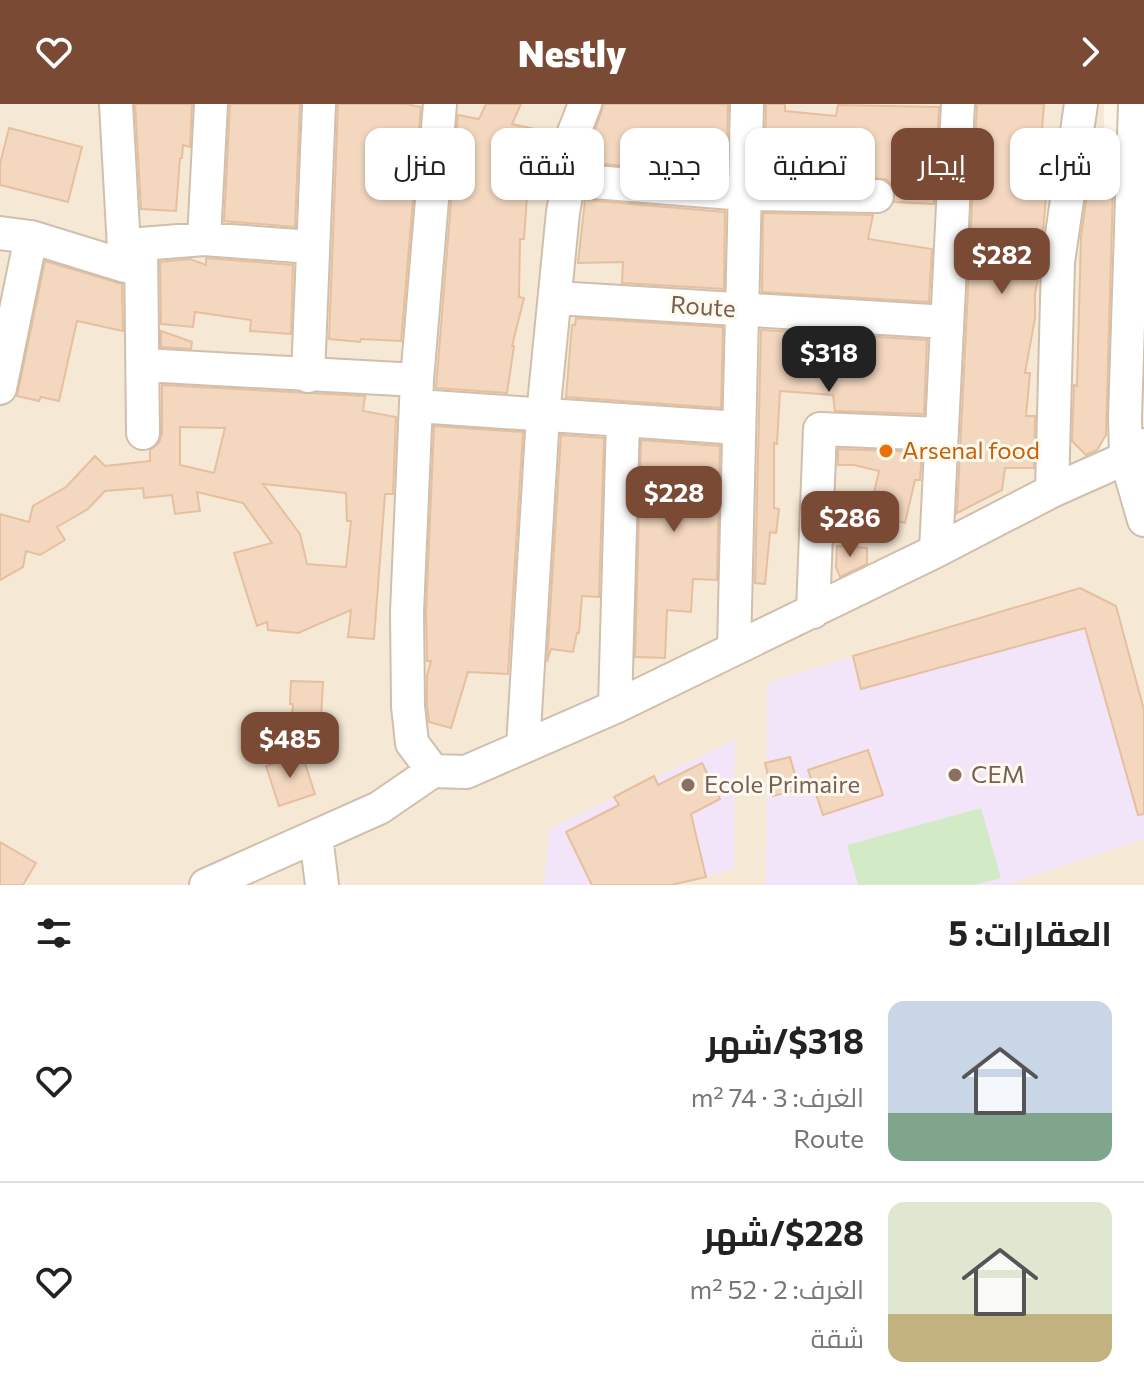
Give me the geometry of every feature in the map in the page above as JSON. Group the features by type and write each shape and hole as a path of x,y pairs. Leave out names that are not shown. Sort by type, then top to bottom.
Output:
{"street":[{"path":"0,388 15,235 125,266 116,104"},
{"path":"204,239 211,104"},
{"path":"308,376 319,104"},
{"path":"433,771 412,743 408,706 407,612 417,393 440,104"},
{"path":"576,128 585,104"},
{"path":"746,128 747,104"},
{"path":"936,551 958,104"},
{"path":"1052,491 1058,262 1081,104"},
{"path":"1135,104 1135,452 1144,520"},
{"path":"604,183 745,194 734,649"},
{"path":"523,747 543,415 565,200"},
{"path":"143,433 141,244 204,239 311,247"},
{"name":"Route","path":"556,298 947,322"},
{"path":"144,365 308,376 543,415 739,428"},
{"path":"615,707 623,420"},
{"path":"813,612 820,429 941,434"},
{"path":"206,885 379,808 433,771 466,772 615,707 1135,452"},
{"path":"316,836 322,885"}],"shaded area":[{"path":"0,104 1104,104 1104,128 1010,128 1010,200 1103,200 1101,482 1144,489 1144,885 0,885"},
{"name":"CEM","path":"1080,588 1116,606 1144,710 1144,839 1005,885 766,885 767,683"},
{"name":"Ecole Primaire","path":"735,740 734,869 677,885 544,885 549,829"}],"green space":[{"path":"981,808 1001,878 975,885 858,885 847,845"}],"building":[{"path":"135,104 192,104 190,147 183,145 180,158 176,211 141,209"},
{"path":"230,104 300,104 295,227 224,221"},
{"path":"338,104 406,104 421,107 419,128 365,128 365,200 413,200 401,341 329,339"},
{"path":"486,104 521,104 512,124 530,128 491,128 491,200 527,200 524,239 520,239 519,297 524,298 512,346 507,393 436,388 451,200 475,200 475,128 457,128 458,115 479,119"},
{"path":"604,104 728,104 728,128 620,128 620,165 604,164 604,128 596,128"},
{"path":"766,104 785,104 785,111 836,116 838,105 939,107 938,128 891,128 891,184 886,179 875,178 875,128 766,128"},
{"path":"977,104 1044,104 1042,128 1010,128 1010,200 1046,200 1035,318 1025,373 1030,373 1026,416 1035,416 1034,468 1005,468 1002,490 957,513 972,200 994,200 994,128 976,128"},
{"path":"9,128 82,147 68,202 0,185 0,164"},
{"path":"585,200 725,212 724,289 622,283 623,262 578,263"},
{"path":"894,200 934,200 934,204"},
{"path":"1086,200 1113,200 1106,435 1097,450 1086,455 1072,441 1074,385 1077,386 1081,236"},
{"path":"763,213 873,215 868,239 932,249 929,302 762,292"},
{"path":"206,258 293,265 291,334 250,331 251,320 195,312 193,327 161,324 160,262 190,259 206,265"},
{"path":"45,261 122,284 123,331 77,321 59,401 17,396"},
{"path":"576,318 723,327 721,408 566,397 572,325 575,325"},
{"path":"761,330 927,340 924,414 835,411 833,395 780,391 777,444 774,443 774,508 779,509 776,533 770,532 765,584 755,583"},
{"path":"161,331 192,342 191,349 161,347"},
{"path":"162,385 365,396 363,411 396,417 393,494 385,494 374,639 348,637 351,610 298,633 268,630 267,622 257,626 234,553 272,543 243,503 197,492 200,511 175,514 172,495 144,498 143,488 105,491 88,509 57,527 65,540 40,555 26,551 23,567 0,580 0,514 29,522 33,506 66,487 95,456 105,466 150,461 150,450 159,443 162,434","holes":["180,427 225,428 214,473 180,465","263,484 346,493 347,521 351,521 346,567 307,564 300,534"]},
{"path":"434,426 523,432 508,674 468,672 451,728 429,722 427,705 427,676 431,661 427,661 426,612"},
{"path":"561,435 604,438 599,597 582,596 579,633 573,652 551,649 547,662"},
{"path":"641,440 720,446 717,580 693,579 691,612 667,610 665,658 635,657"},
{"path":"838,449 922,452 920,480 915,480 905,523 869,514 879,471 838,465"},
{"path":"837,546 867,548 867,564 840,577 836,567"},
{"path":"1080,588 1116,606 1144,710 1144,814 1138,815 1085,628 861,689 853,656"},
{"path":"291,681 323,682 319,755 291,751 296,716 292,716 293,704 290,704"},
{"path":"868,750 883,795 823,815 808,770"},
{"path":"302,754 315,794 279,806 266,766"},
{"path":"790,757 799,789 773,796 765,763"},
{"name":"Ecole Primaire","path":"702,763 720,799 691,814 706,877 671,885 592,885 566,832 619,805 614,797 654,776 658,785"},
{"path":"0,842 36,863 23,885 0,885"}],"place":[{"name":"Arsenal food","path":"886,451"},
{"name":"CEM","path":"955,775"},
{"name":"Ecole Primaire","path":"688,785"}]}
